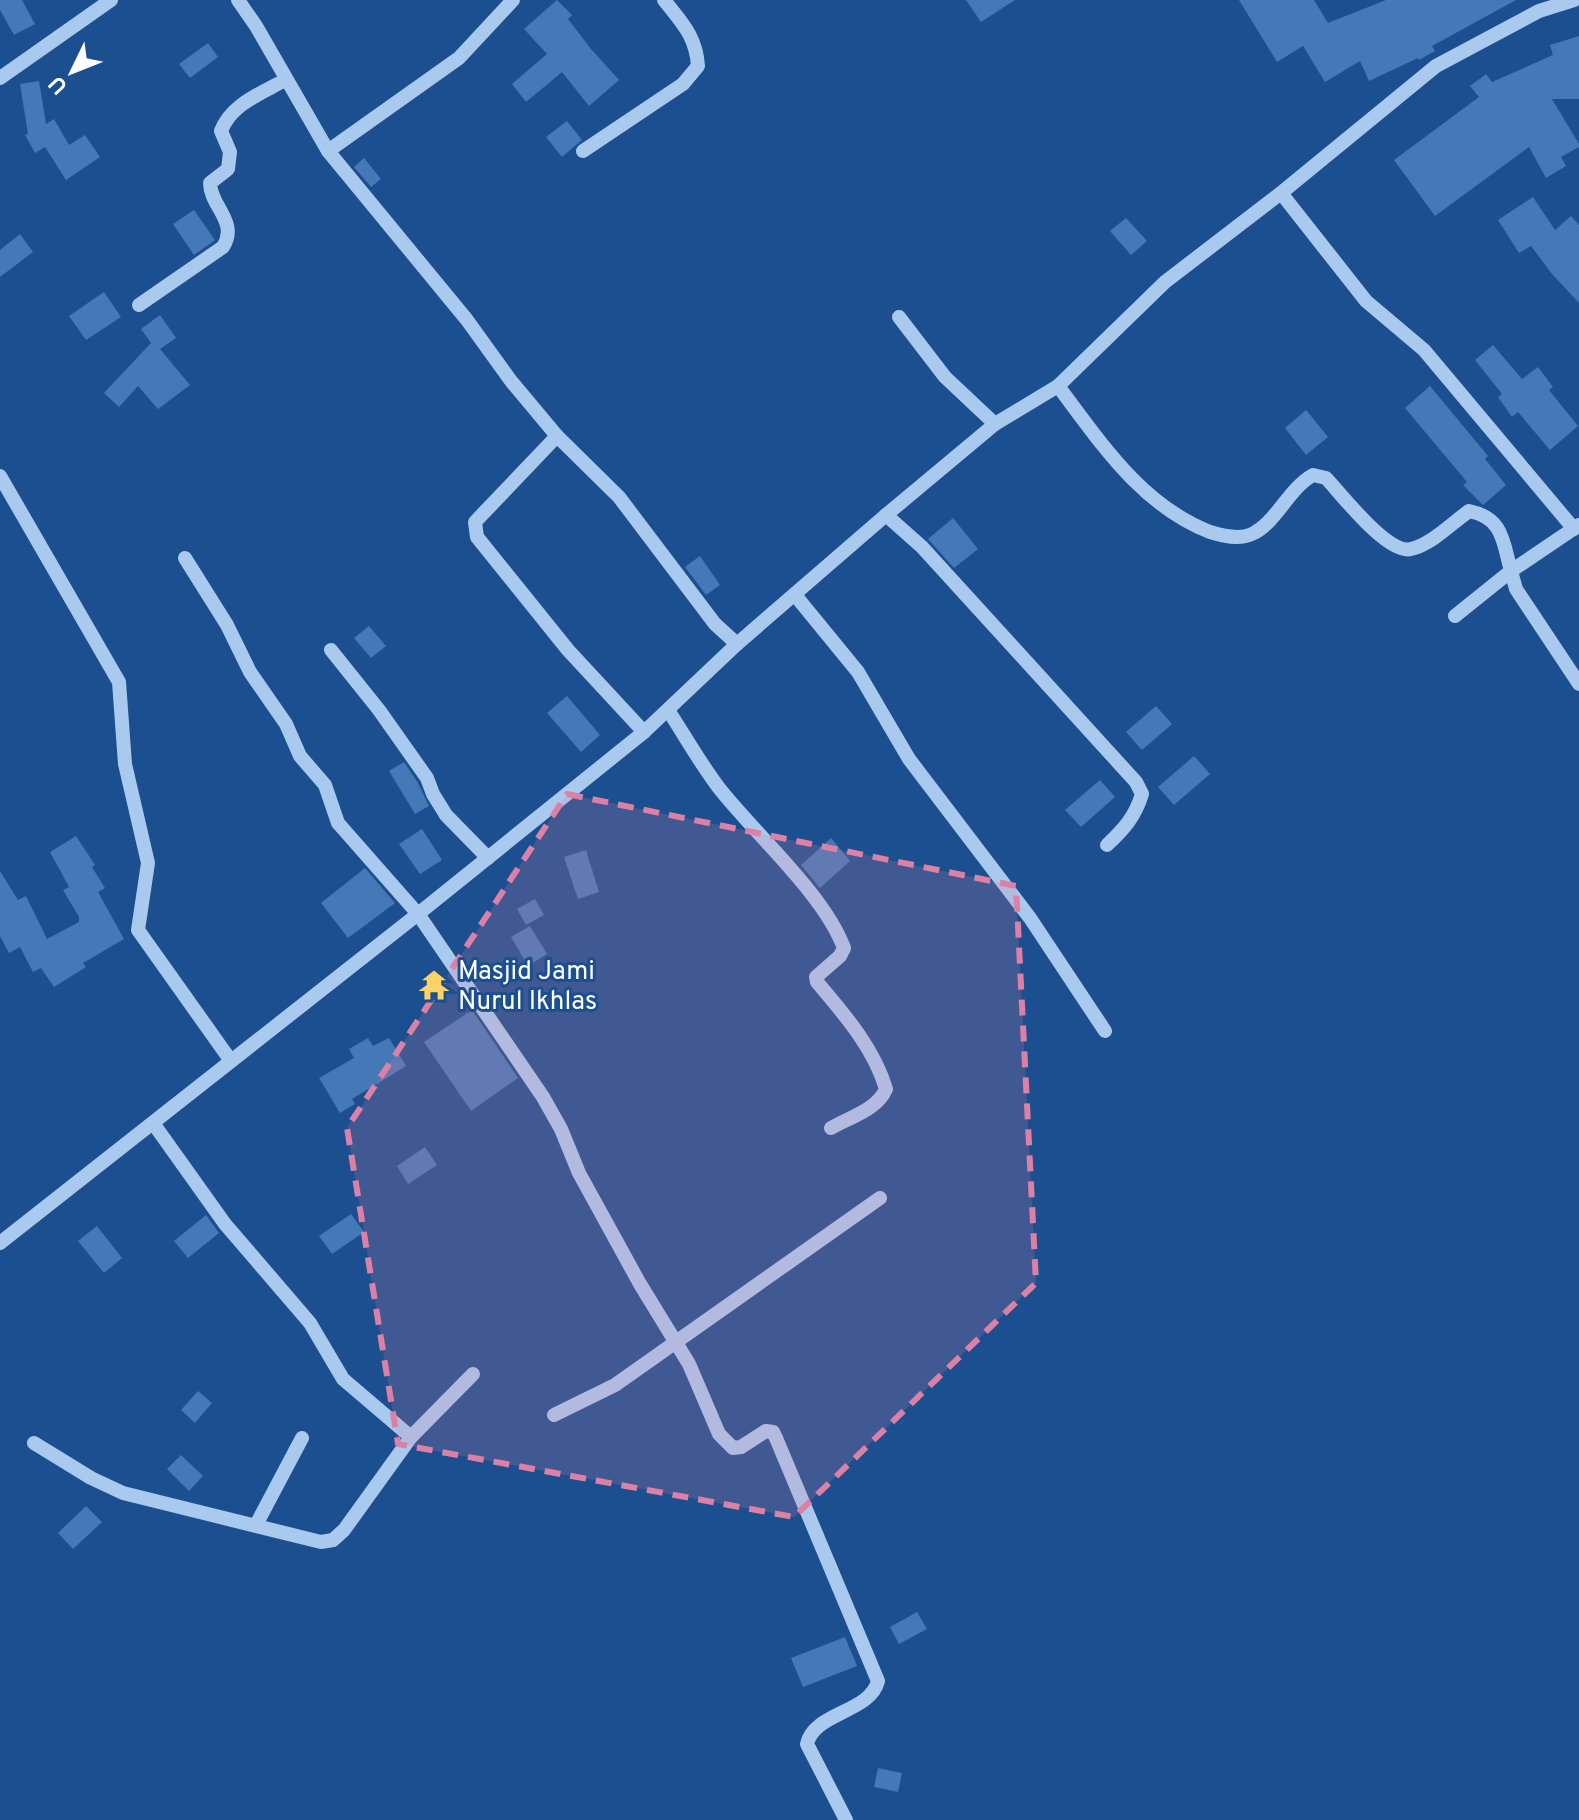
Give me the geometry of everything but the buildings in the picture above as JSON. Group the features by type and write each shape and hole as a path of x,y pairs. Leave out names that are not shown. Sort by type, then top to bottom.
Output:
{"street":[{"path":"0,78 111,0"},
{"path":"238,0 328,151 467,320 511,381 557,436 619,497 715,624 737,644"},
{"path":"328,151 459,58 513,0"},
{"path":"583,151 683,84 698,66 697,47 664,0"},
{"path":"0,1243 644,732 737,644 886,515 995,424 1058,386 1165,282 1281,193 1436,66 1539,11 1571,0"},
{"path":"139,305 223,247 228,239 228,225 210,195 210,183 228,169 230,152 221,131 227,116 285,80"},
{"path":"1281,193 1366,301 1424,350 1576,527 1511,571 1455,616"},
{"path":"899,317 945,377 995,424"},
{"path":"1058,386 1110,455 1139,487 1171,512 1196,526 1226,537 1251,534 1267,521 1299,482 1318,474 1326,478 1391,545 1407,551 1421,546 1469,511 1482,513 1498,526 1516,589 1579,684"},
{"path":"557,436 475,522 474,530 568,650 644,732"},
{"path":"0,476 119,682 125,764 148,863 138,930 231,1061"},
{"path":"886,515 922,547 1136,782 1142,794 1138,808 1129,825 1107,845"},
{"path":"185,558 227,625 250,672 286,724 300,756 325,785 338,823 418,914 543,1097 561,1129 579,1173 640,1284 689,1364 725,1443 733,1448 741,1447 766,1431 773,1432 877,1677 874,1692 812,1731 807,1744 846,1820"},
{"path":"795,595 858,672 909,759 1030,918 1105,1031"},
{"path":"331,650 427,778 446,815 488,858"},
{"path":"668,710 718,787 813,898 839,935 844,948 840,956 816,977 817,982 850,1021 883,1077 886,1089 874,1105 831,1128"},
{"path":"153,1123 225,1224 310,1323 343,1379 411,1437"},
{"path":"554,1415 615,1385 880,1198"},
{"path":"34,1443 91,1478 123,1493 321,1542 333,1540 358,1512 411,1437 473,1374"},
{"path":"256,1525 302,1438"}],"highlighted area":[{"path":"567,794 1016,886 1036,1283 794,1517 398,1444 347,1128"}],"place":[{"name":"Masjid Jami Nurul Ikhlas","path":"434,985"}]}
